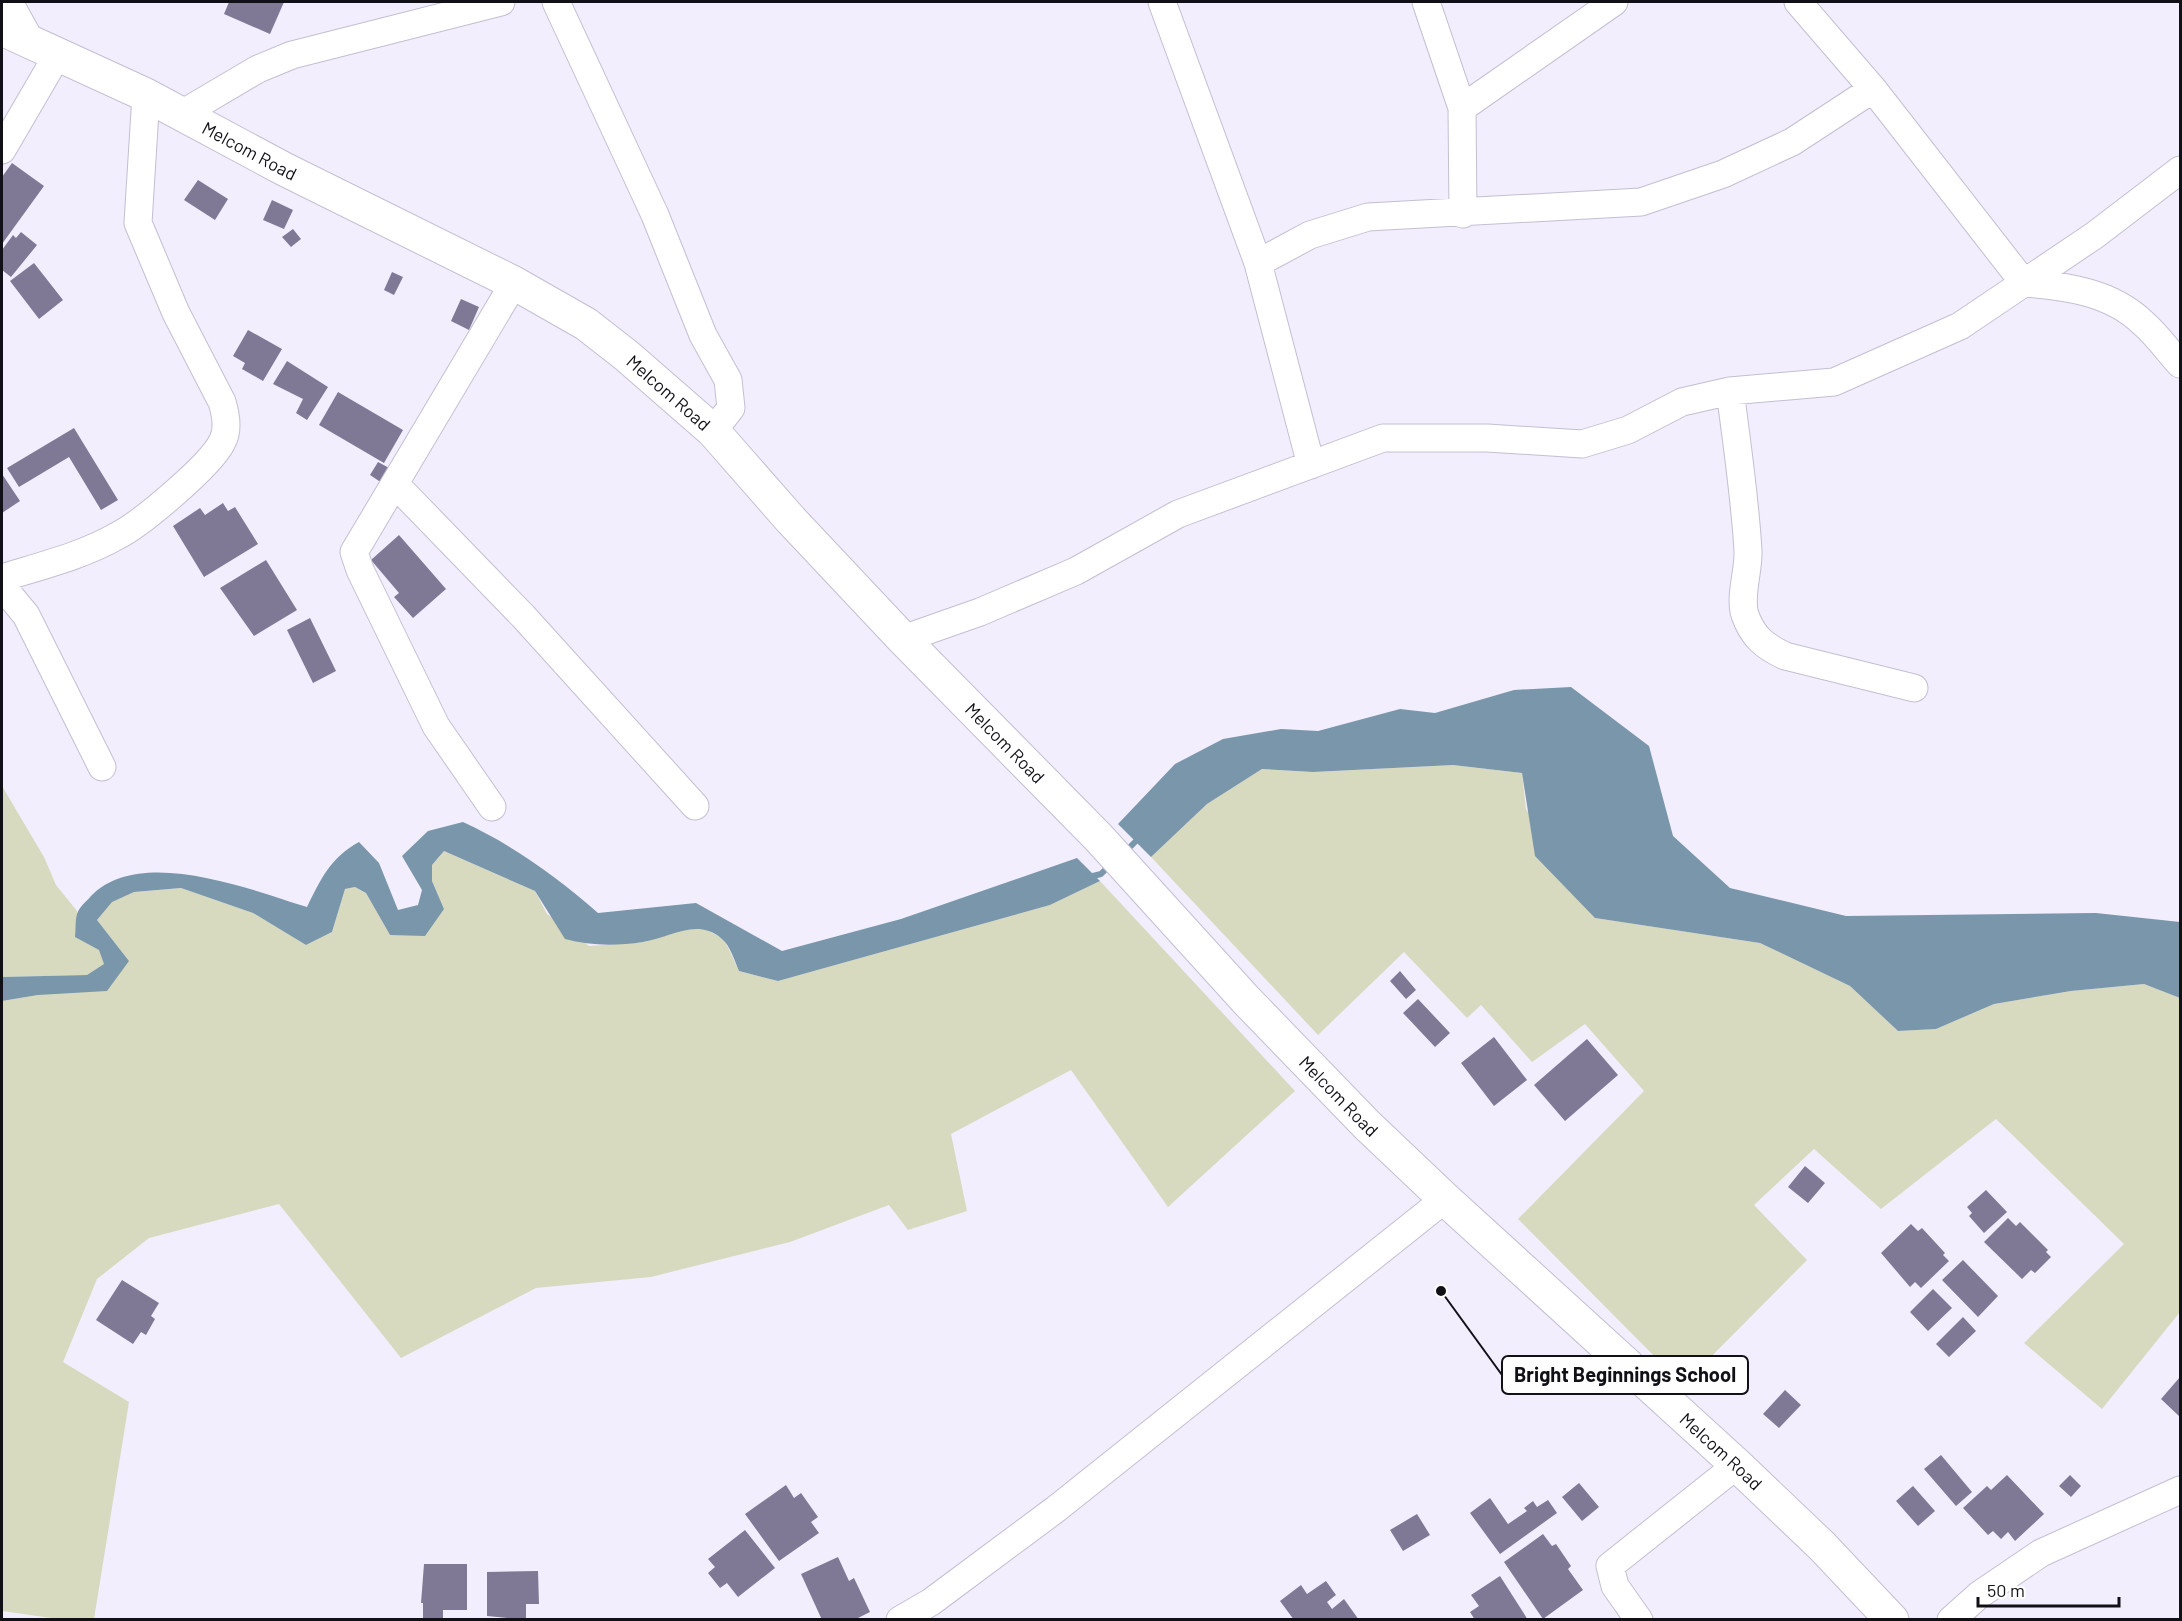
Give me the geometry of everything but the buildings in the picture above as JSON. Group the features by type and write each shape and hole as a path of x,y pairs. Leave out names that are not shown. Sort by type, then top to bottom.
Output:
{"main road":[{"name":"Melcom Road","path":"2,29 146,95 180,115 514,283 586,324 627,356 712,430 791,520 903,639 1099,838 1247,1001 1367,1125 1444,1199 1737,1464 1822,1546 1892,1620"}],"street":[{"path":"2,150 45,48 9,2"},
{"path":"180,115 258,69 292,55 501,2"},
{"path":"556,2 655,215 703,334 728,380 731,408 712,430"},
{"path":"1162,2 1258,263 1311,465"},
{"path":"1426,2 1462,108 1463,214"},
{"path":"1462,108 1614,2"},
{"path":"1798,2 1873,89 2024,284 2067,286 2116,302 2143,322 2181,364"},
{"path":"1258,263 1310,235 1368,217 1463,214 1641,202 1723,174 1792,142 1873,89"},
{"path":"2,579 94,547 118,536 168,498 212,456 223,442 226,416 222,402 176,314 138,223 146,95"},
{"path":"903,639 980,612 1076,571 1178,514 1383,438 1487,438 1582,444 1628,430 1682,402 1730,391 1834,382 1960,326 2095,236 2181,170"},
{"path":"492,807 436,726 355,559 356,546 514,283"},
{"path":"1730,391 1749,554 1744,612 1754,636 1765,646 1785,656 1914,688"},
{"path":"395,484 523,615 695,807"},
{"path":"2,586 26,615 102,767"},
{"path":"900,1620 938,1611 1056,1509 1444,1199"},
{"path":"1639,1620 1615,1586 1610,1566 1737,1464"},
{"path":"1951,1620 1979,1595 2041,1553 2181,1490"}],"green space":[{"path":"1453,765 1522,773 1526,809 1595,918 1760,943 1850,986 1898,1031 1936,1029 1994,1004 2071,991 2144,984 2180,998 2180,1312 2102,1409 2024,1343 2124,1244 1996,1119 1881,1209 1814,1149 1754,1205 1807,1260 1683,1385 1518,1219 1644,1091 1585,1024 1532,1062 1481,1005 1467,1018 1404,952 1318,1035 1151,857 1207,804 1262,769 1313,772"},
{"path":"2,786 44,857 56,885 77,911 76,937 100,950 105,964 87,975 2,977"},
{"path":"444,851 535,891 547,914 589,946 644,942 683,930 703,928 724,939 739,971 778,981 1050,905 1100,881 1295,1091 1168,1207 1071,1070 951,1134 967,1211 908,1230 889,1205 790,1242 651,1277 536,1288 401,1358 279,1204 149,1238 97,1279 63,1362 129,1402 94,1619 58,1619 2,1611 2,1001 38,995 129,961 97,920 111,902 134,892 181,888 253,913 306,945 332,932 345,889 355,887 366,893 390,935 444,909 432,881 432,865"}],"water":[{"path":"1571,687 1649,746 1673,836 1730,888 1846,916 2096,913 2180,922 2180,998 2144,984 2071,991 1994,1004 1936,1029 1898,1031 1850,986 1760,943 1595,918 1535,856 1522,773 1453,765 1313,772 1262,769 1207,804 1151,857 1118,824 1175,764 1223,739 1281,729 1318,731 1400,709 1435,713 1514,690"},
{"path":"463,822 534,863 598,913 696,903 782,951 901,919 1077,858 1100,881 1050,905 778,981 739,971 725,942 713,933 703,930 693,929 653,940 623,944 603,945 565,939 535,891 444,851 432,865 432,881 444,909 425,936 390,935 366,893 355,887 345,889 332,932 306,945 253,913 181,888 134,892 112,902 97,920 129,961 107,991 38,995 2,1001 2,977 87,975 104,964 99,950 75,937 76,919 79,909 91,896 112,881 138,874 166,873 196,876 257,891 307,907 333,862 359,842 379,863 398,910 418,905 422,890 402,856 428,831"}],"waterway":[{"path":"1125,852 1141,836"},
{"path":"1089,877 1101,874 1110,865"}],"place":[{"name":"Bright Beginnings School","path":"1441,1291"}]}
